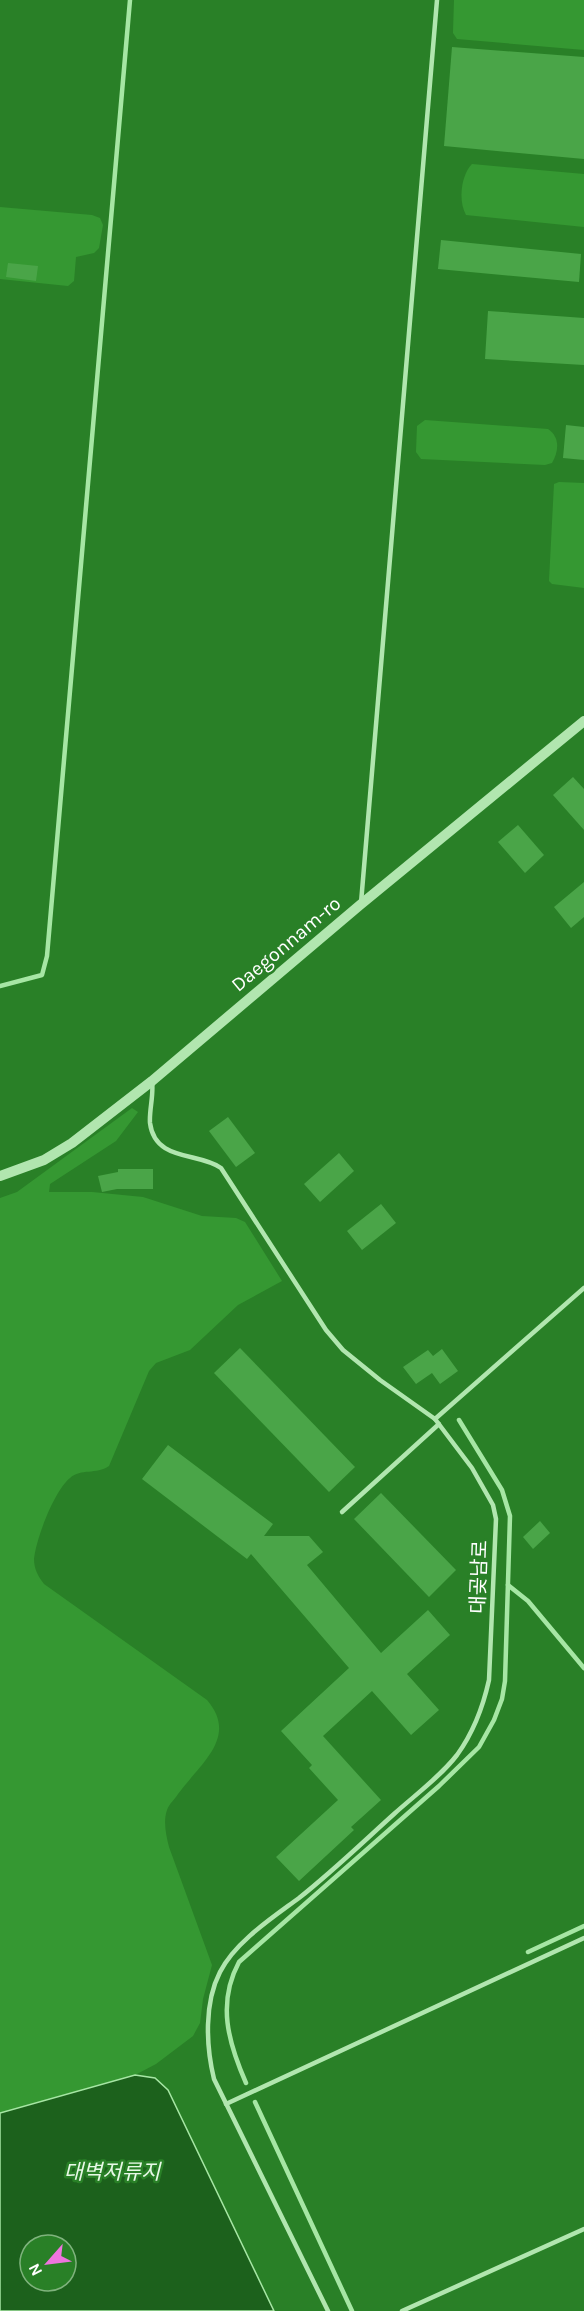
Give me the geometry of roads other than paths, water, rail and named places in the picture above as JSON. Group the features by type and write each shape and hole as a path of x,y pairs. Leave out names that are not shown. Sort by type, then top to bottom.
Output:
{"street":[{"name":"Daegonnam-ro","path":"0,1176 44,1160 72,1143 152,1081 360,904 584,721"}],"lane":[{"path":"360,904 436,0"},
{"name":"대곶남로","path":"152,1081 154,1095 150,1122 159,1142 175,1155 214,1163 221,1168 338,1343 380,1380 435,1419 486,1490 496,1519 490,1657 484,1701 468,1738 456,1756 435,1778 312,1887 242,1945 224,1965 214,1990 208,2040 214,2079 328,2311"},
{"path":"435,1419 584,1288"},
{"path":"342,1512 439,1424"},
{"path":"226,2104 584,1938"},
{"path":"402,2311 584,2229"}],"water":[{"name":"대벽저류지","path":"135,2075 155,2078 168,2090 274,2311 0,2311 0,2113"}],"waterway":[{"path":"0,986 42,975 47,956 130,0"},
{"path":"246,2083 230,2038 227,2007 228,1992 239,1962 439,1786 479,1747 494,1720 502,1699 505,1681 510,1516 502,1490 459,1420"},
{"path":"508,1585 528,1601 584,1668"},
{"path":"528,1952 584,1926"},
{"path":"255,2102 352,2311"}]}
